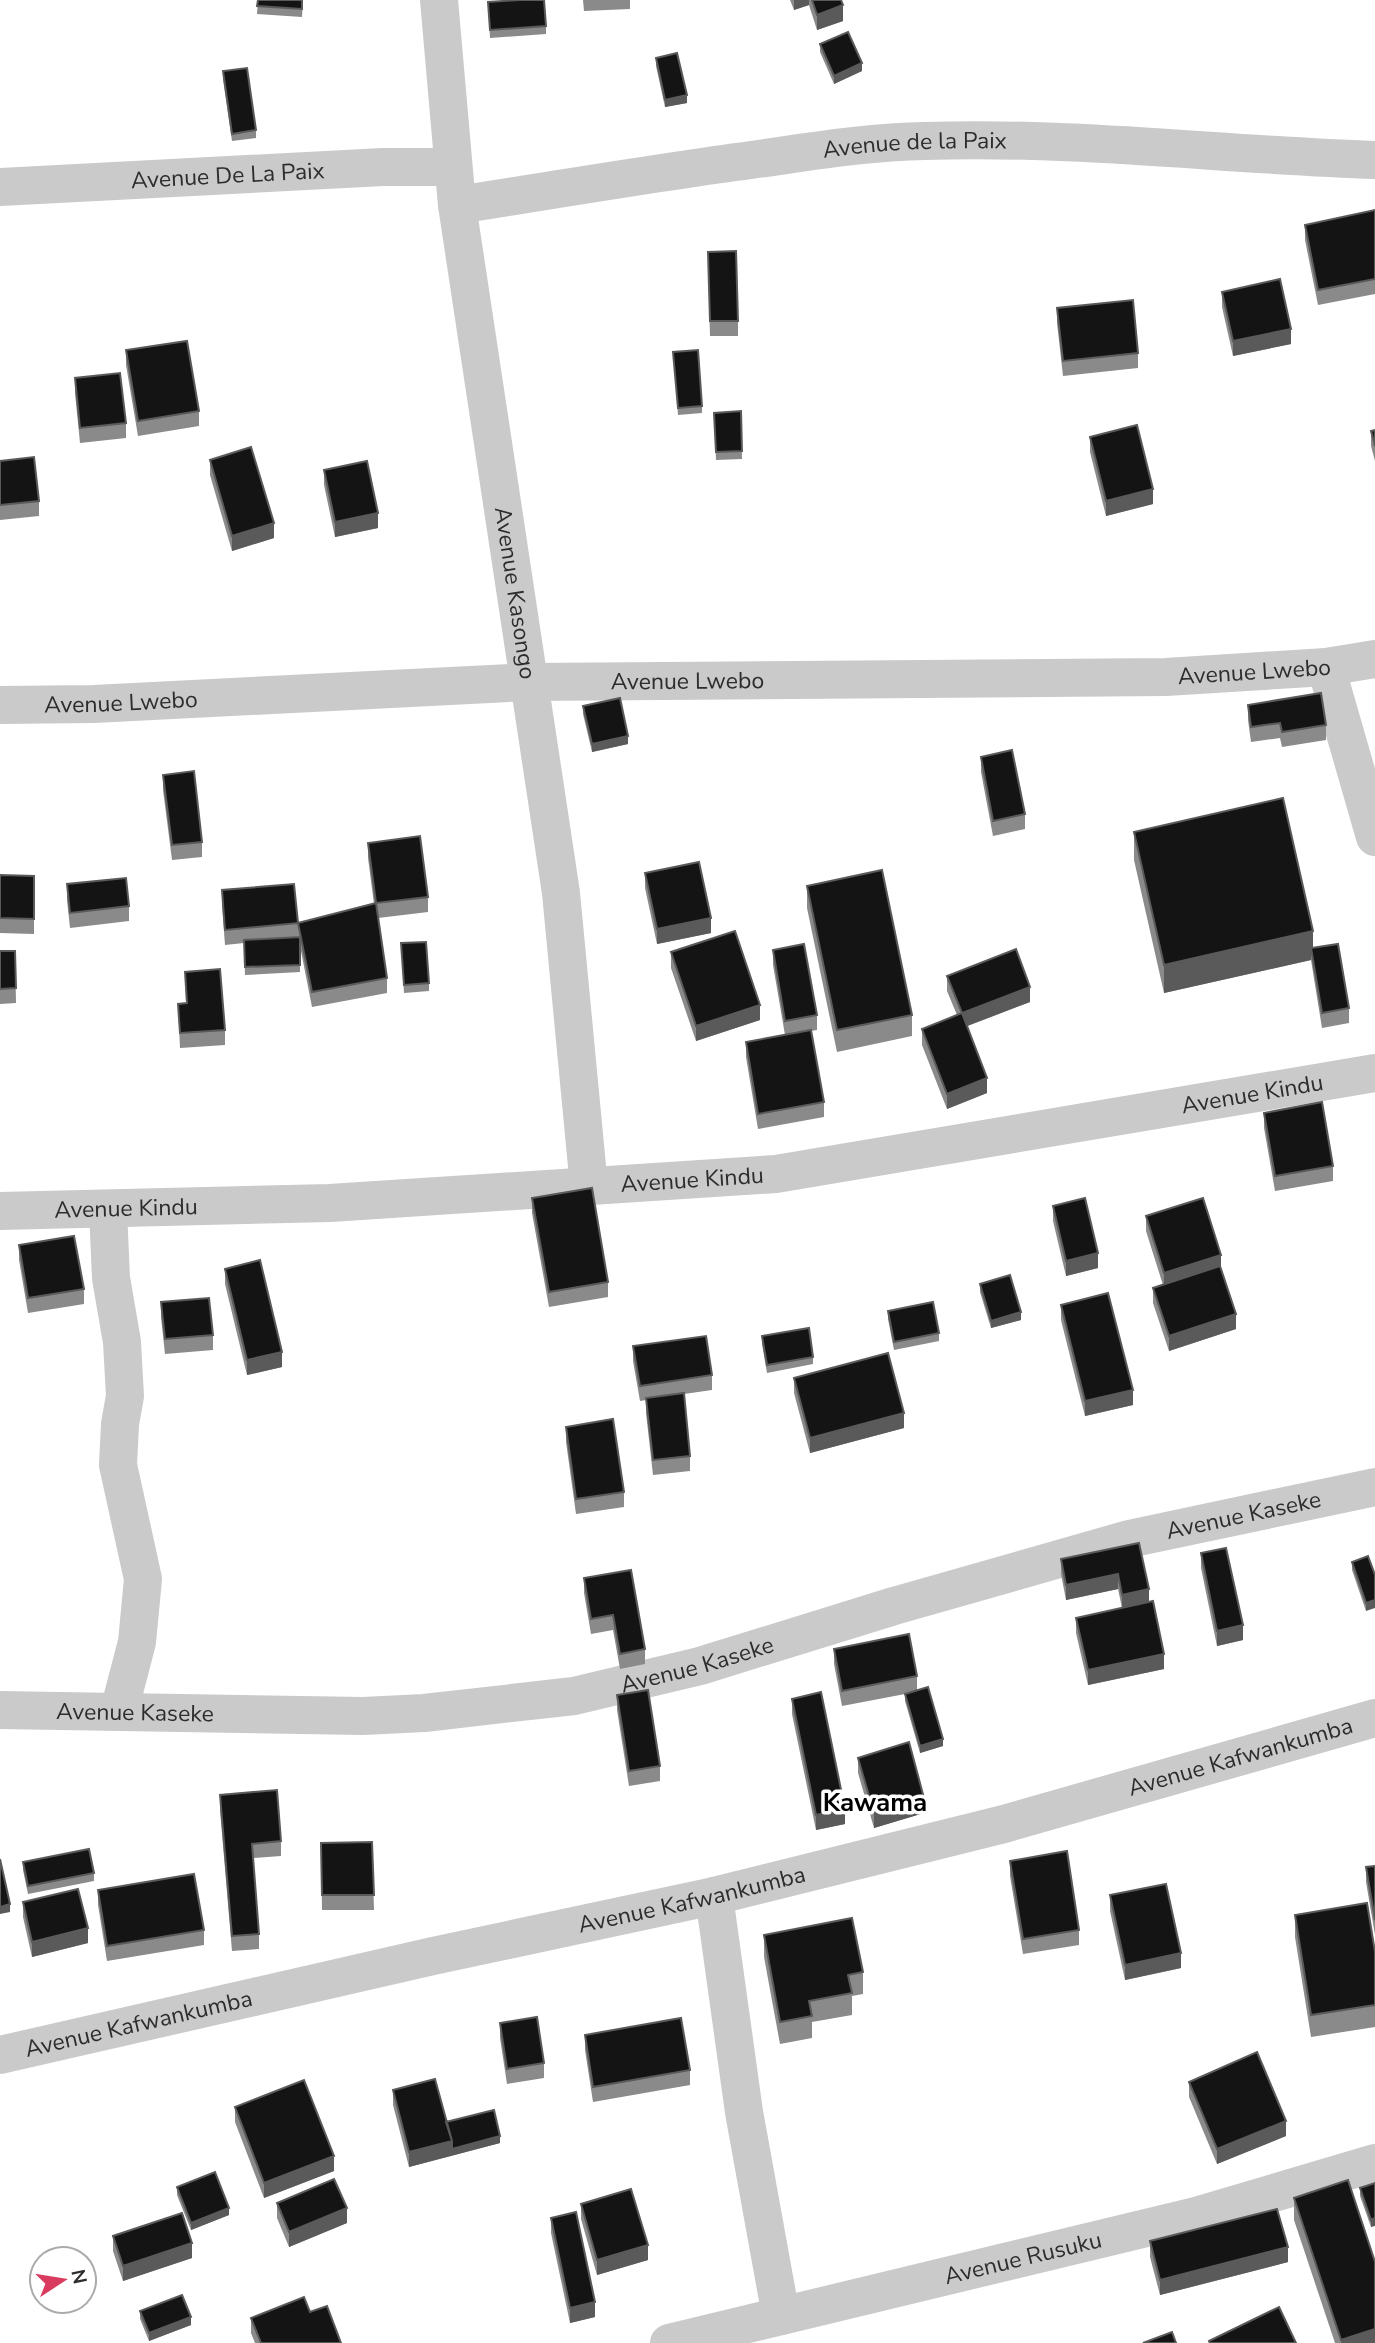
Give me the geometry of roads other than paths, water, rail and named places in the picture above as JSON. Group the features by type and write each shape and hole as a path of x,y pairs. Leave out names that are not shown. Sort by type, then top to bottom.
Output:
{"street":[{"name":"Avenue Kasongo","path":"439,0 457,205 561,893 589,1187"},
{"name":"Avenue de la Paix","path":"457,205 669,171 863,144 924,141 1012,140 1296,158 1375,160"},
{"name":"Avenue De La Paix","path":"0,187 383,167 453,167"},
{"name":"Avenue Lwebo","path":"0,705 94,704 528,682 1166,677 1326,667 1375,659"},
{"path":"1326,667 1375,837"},
{"name":"Avenue Kindu","path":"0,1211 330,1203 776,1174 1375,1073"},
{"path":"108,1210 111,1278 122,1342 125,1396 120,1424 118,1465 143,1579 137,1642 119,1711"},
{"name":"Avenue Kaseke","path":"0,1710 363,1716 425,1713 574,1696 700,1666 894,1606 1129,1539 1375,1487"},
{"name":"Avenue Kafwankumba","path":"0,2055 433,1955 713,1896 1004,1824 1375,1718"},
{"path":"713,1896 744,2112 780,2316"},
{"name":"Avenue Rusuku","path":"669,2343 742,2334 780,2316 1196,2216 1375,2163"}],"district":[{"name":"Kawama","path":"875,1802"}]}
